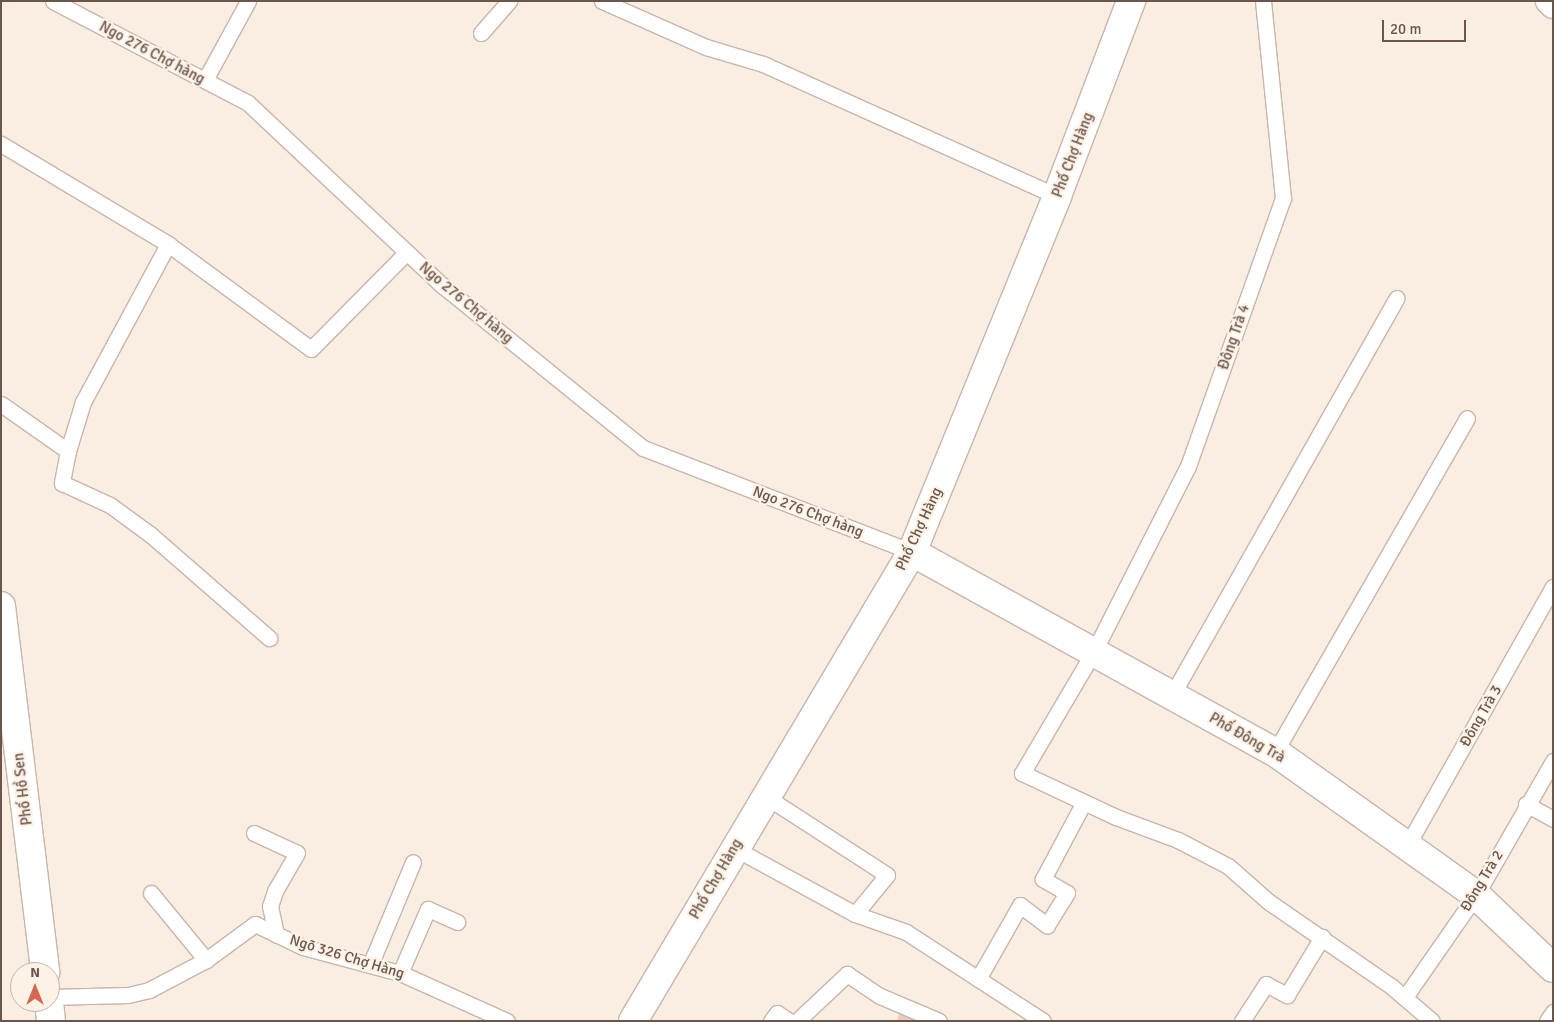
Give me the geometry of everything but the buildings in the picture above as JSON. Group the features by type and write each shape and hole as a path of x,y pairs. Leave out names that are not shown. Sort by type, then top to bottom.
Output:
{"street":[{"name":"Phố Chợ Hàng","path":"636,1019 734,848 912,552 1057,196 1131,1"},
{"path":"1550,1 1553,4"},
{"name":"Phố Đông Trà","path":"912,552 1275,752 1408,844 1476,895 1553,968"},
{"name":"Phố Hồ Sen","path":"1,606 44,962"}],"lane":[{"name":"Ngo 276 Chợ hàng","path":"53,1 248,103 443,286 643,448 912,552"},
{"path":"205,80 248,1"},
{"path":"481,33 509,1"},
{"path":"602,1 706,47 763,64 1057,196"},
{"name":"Đông Trà 4","path":"1084,802 1022,773 1094,651 1188,466 1283,198 1263,1"},
{"path":"1,144 168,244 311,350 407,252"},
{"path":"168,244 84,402 68,450 62,483 110,505 151,535 269,638"},
{"path":"1172,695 1397,298"},
{"path":"1,404 68,450"},
{"path":"1275,752 1467,418"},
{"name":"Đông Trà 3","path":"1408,844 1553,587"},
{"name":"Đông Trà 2","path":"1405,997 1476,895 1526,804 1553,761"},
{"path":"765,796 887,875 855,914"},
{"path":"978,979 1020,905 1047,925 1067,894 1043,879 1084,802 1178,840 1228,866 1269,902 1322,937 1405,997 1432,1021"},
{"path":"1526,804 1553,819"},
{"path":"254,833 297,853 275,891 270,906 276,934"},
{"path":"734,848 855,914 906,932 1043,1021"},
{"path":"371,963 413,862"},
{"path":"151,894 206,960"},
{"path":"400,973 428,909 457,922"},
{"name":"Ngõ 326 Chợ Hàng","path":"60,997 128,994 149,990 206,960 255,924 303,946 371,963 400,973 497,1019"},
{"path":"1249,1018 1266,984 1287,995 1322,937"},
{"path":"797,1021 847,974 880,996 939,1021"},
{"path":"1547,1021 1553,1012"},
{"path":"772,1021 777,1013 789,1021"}]}
